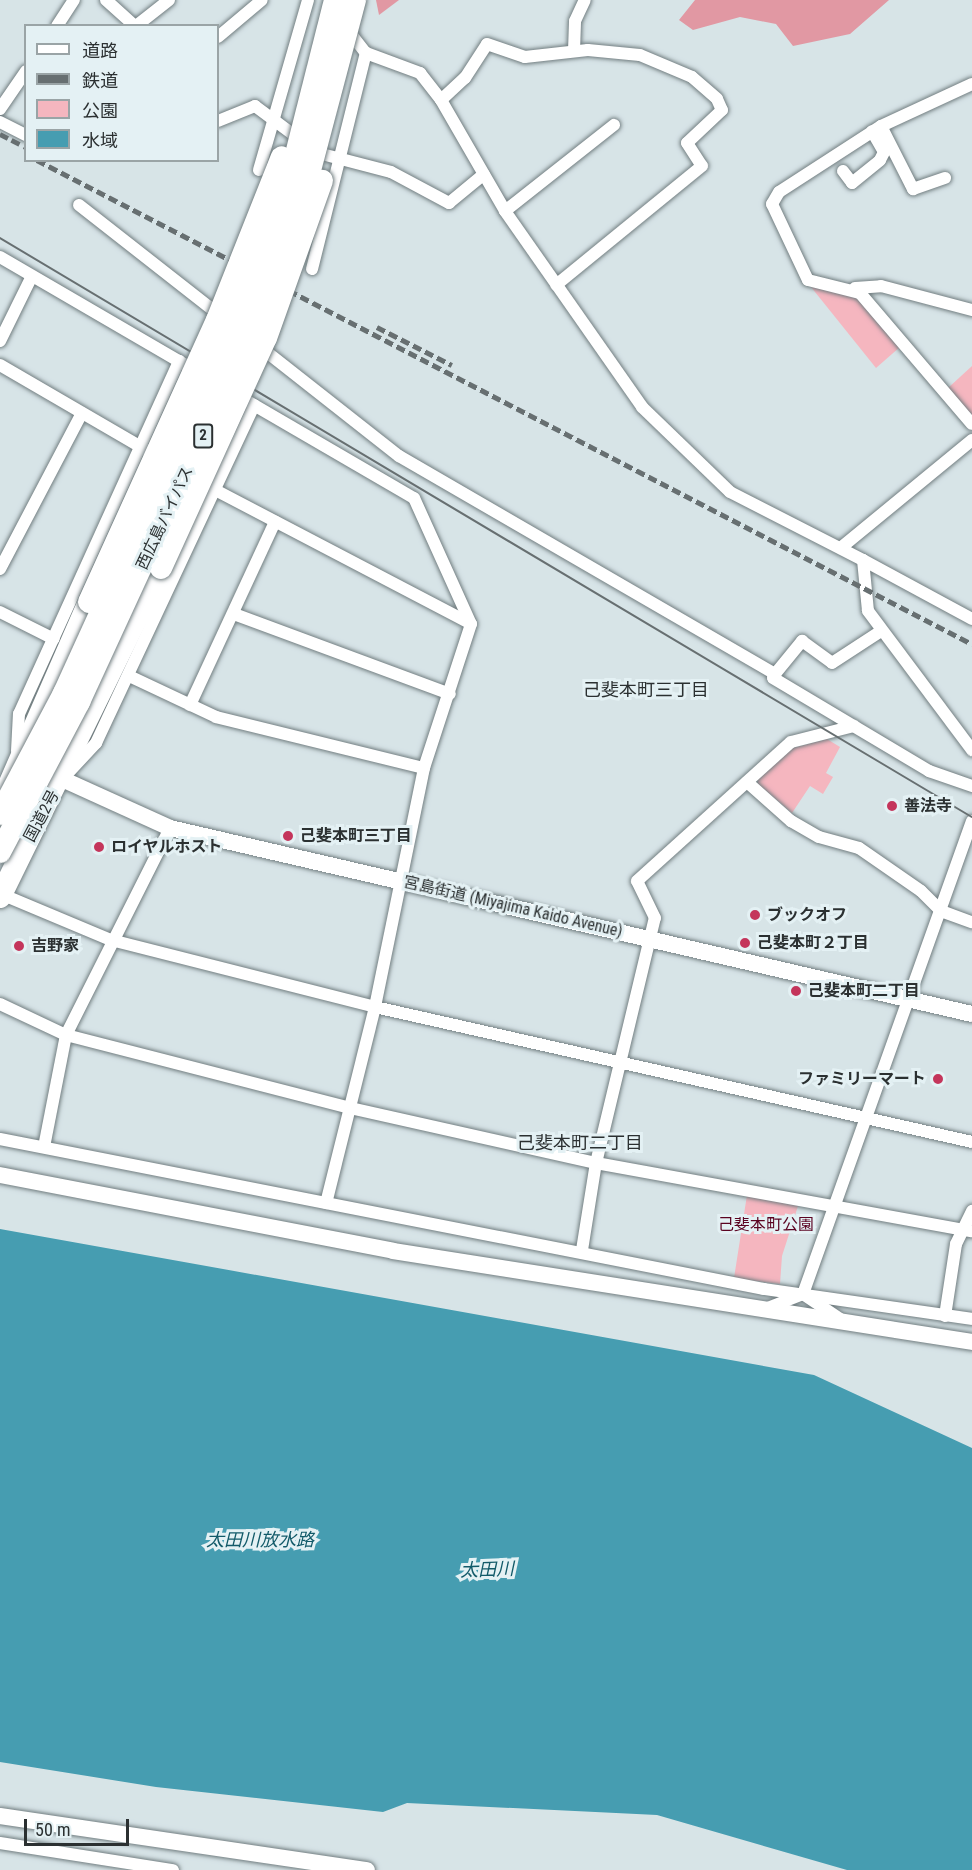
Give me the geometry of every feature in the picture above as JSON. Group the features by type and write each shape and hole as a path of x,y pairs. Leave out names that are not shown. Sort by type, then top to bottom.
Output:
{"highway":[{"name":"西広島バイパス","path":"0,815 64,693 202,395 267,239 304,128 335,0"},
{"name":"西広島バイパス","path":"0,852 79,702 254,321 309,174 355,0"},
{"path":"62,779 161,568 294,270 339,113 355,0"},
{"path":"9,754 88,602 217,320 283,156 304,128"},
{"name":"2","path":"0,815 9,754"},
{"name":"国道2号","path":"1,896 62,779 9,754"}],"street":[{"path":"58,24 74,0"},
{"path":"106,0 134,24"},
{"path":"139,24 169,0"},
{"path":"219,36 262,0"},
{"path":"259,170 308,0"},
{"path":"329,0 366,52 420,73 441,100 506,211 555,285 642,406 730,492 843,546 863,560 972,619"},
{"path":"574,51 575,21 585,0"},
{"path":"441,100 465,78 487,44 525,57 574,51 659,61 698,81 722,110 687,143 702,166 555,285"},
{"path":"312,269 366,52"},
{"path":"0,109 24,74"},
{"path":"972,84 877,128 779,192 772,204 808,280 855,288 880,286 972,310"},
{"path":"219,121 252,105 318,153 339,161 391,172 449,203 484,174"},
{"path":"0,122 24,134"},
{"path":"506,211 614,126"},
{"path":"843,171 852,183 880,160 884,152 877,128"},
{"path":"877,128 913,189 945,178"},
{"path":"79,205 399,456 775,674"},
{"path":"0,257 414,498 471,624 424,768 375,1008 326,1203"},
{"path":"0,341 32,276"},
{"path":"855,288 972,424"},
{"path":"9,754 19,714 143,448 179,361"},
{"path":"0,366 213,490 471,624"},
{"path":"62,779 96,743 254,405"},
{"path":"0,569 82,413"},
{"path":"843,546 972,440"},
{"path":"190,705 275,522"},
{"path":"863,560 868,611 972,750"},
{"path":"0,612 54,639"},
{"path":"234,614 450,694"},
{"path":"881,631 832,663 802,641 773,678 928,771 972,786"},
{"path":"129,676 216,717 424,768"},
{"path":"582,1250 596,1163 655,918 637,881 791,742 854,726"},
{"name":"宮島街道 (Miyajima Kaido Avenue)","path":"62,779 170,828 972,1014"},
{"path":"747,782 791,821 819,837 859,848 921,891 941,911 972,922"},
{"path":"758,1312 803,1294 972,821"},
{"path":"44,1147 66,1035 111,940 170,828"},
{"path":"1,896 111,940 375,1008 619,1064 867,1116 972,1142"},
{"path":"0,1004 66,1035 350,1108 596,1163 968,1230"},
{"path":"0,1139 803,1294 972,1319"},
{"path":"0,1175 381,1249 758,1312 972,1342"},
{"path":"945,1316 972,1211"},
{"path":"803,1294 849,1326"},
{"path":"0,1816 363,1870"},
{"path":"0,1846 115,1866 173,1870"}],"green space":[{"path":"811,287 854,294 900,347 876,368"},
{"path":"972,366 972,416 948,388"},
{"path":"827,739 840,747 826,773 833,777 823,794 810,786 792,813 758,784 757,777 789,749"},
{"name":"己斐本町公園","path":"747,1195 798,1206 782,1256 780,1284 734,1278"}],"shaded area":[{"path":"376,0 399,0 379,15"},
{"path":"695,0 889,0 850,34 793,46 776,24 740,17 693,30 679,20"}],"water":[{"name":"太田川放水路","path":"0,1229 814,1375 972,1448 972,1870 847,1870 657,1815 407,1803 383,1812 156,1787 0,1762"}],"tram line":[{"path":"0,238 972,817"}],"railway":[{"path":"0,134 24,146"},
{"path":"41,162 972,644"},
{"path":"377,327 452,365"}],"place":[{"name":"善法寺","path":"892,806"},
{"name":"己斐本町三丁目","path":"288,836"},
{"name":"ロイヤルホスト","path":"99,847"},
{"name":"ブックオフ","path":"755,915"},
{"name":"己斐本町２丁目","path":"745,943"},
{"name":"吉野家","path":"19,946"},
{"name":"己斐本町二丁目","path":"796,991"},
{"name":"ファミリーマート","path":"938,1079"}],"district":[{"name":"己斐本町三丁目","path":"646,690"},
{"name":"己斐本町二丁目","path":"580,1143"}],"water label":[{"name":"太田川","path":"487,1570"}]}
